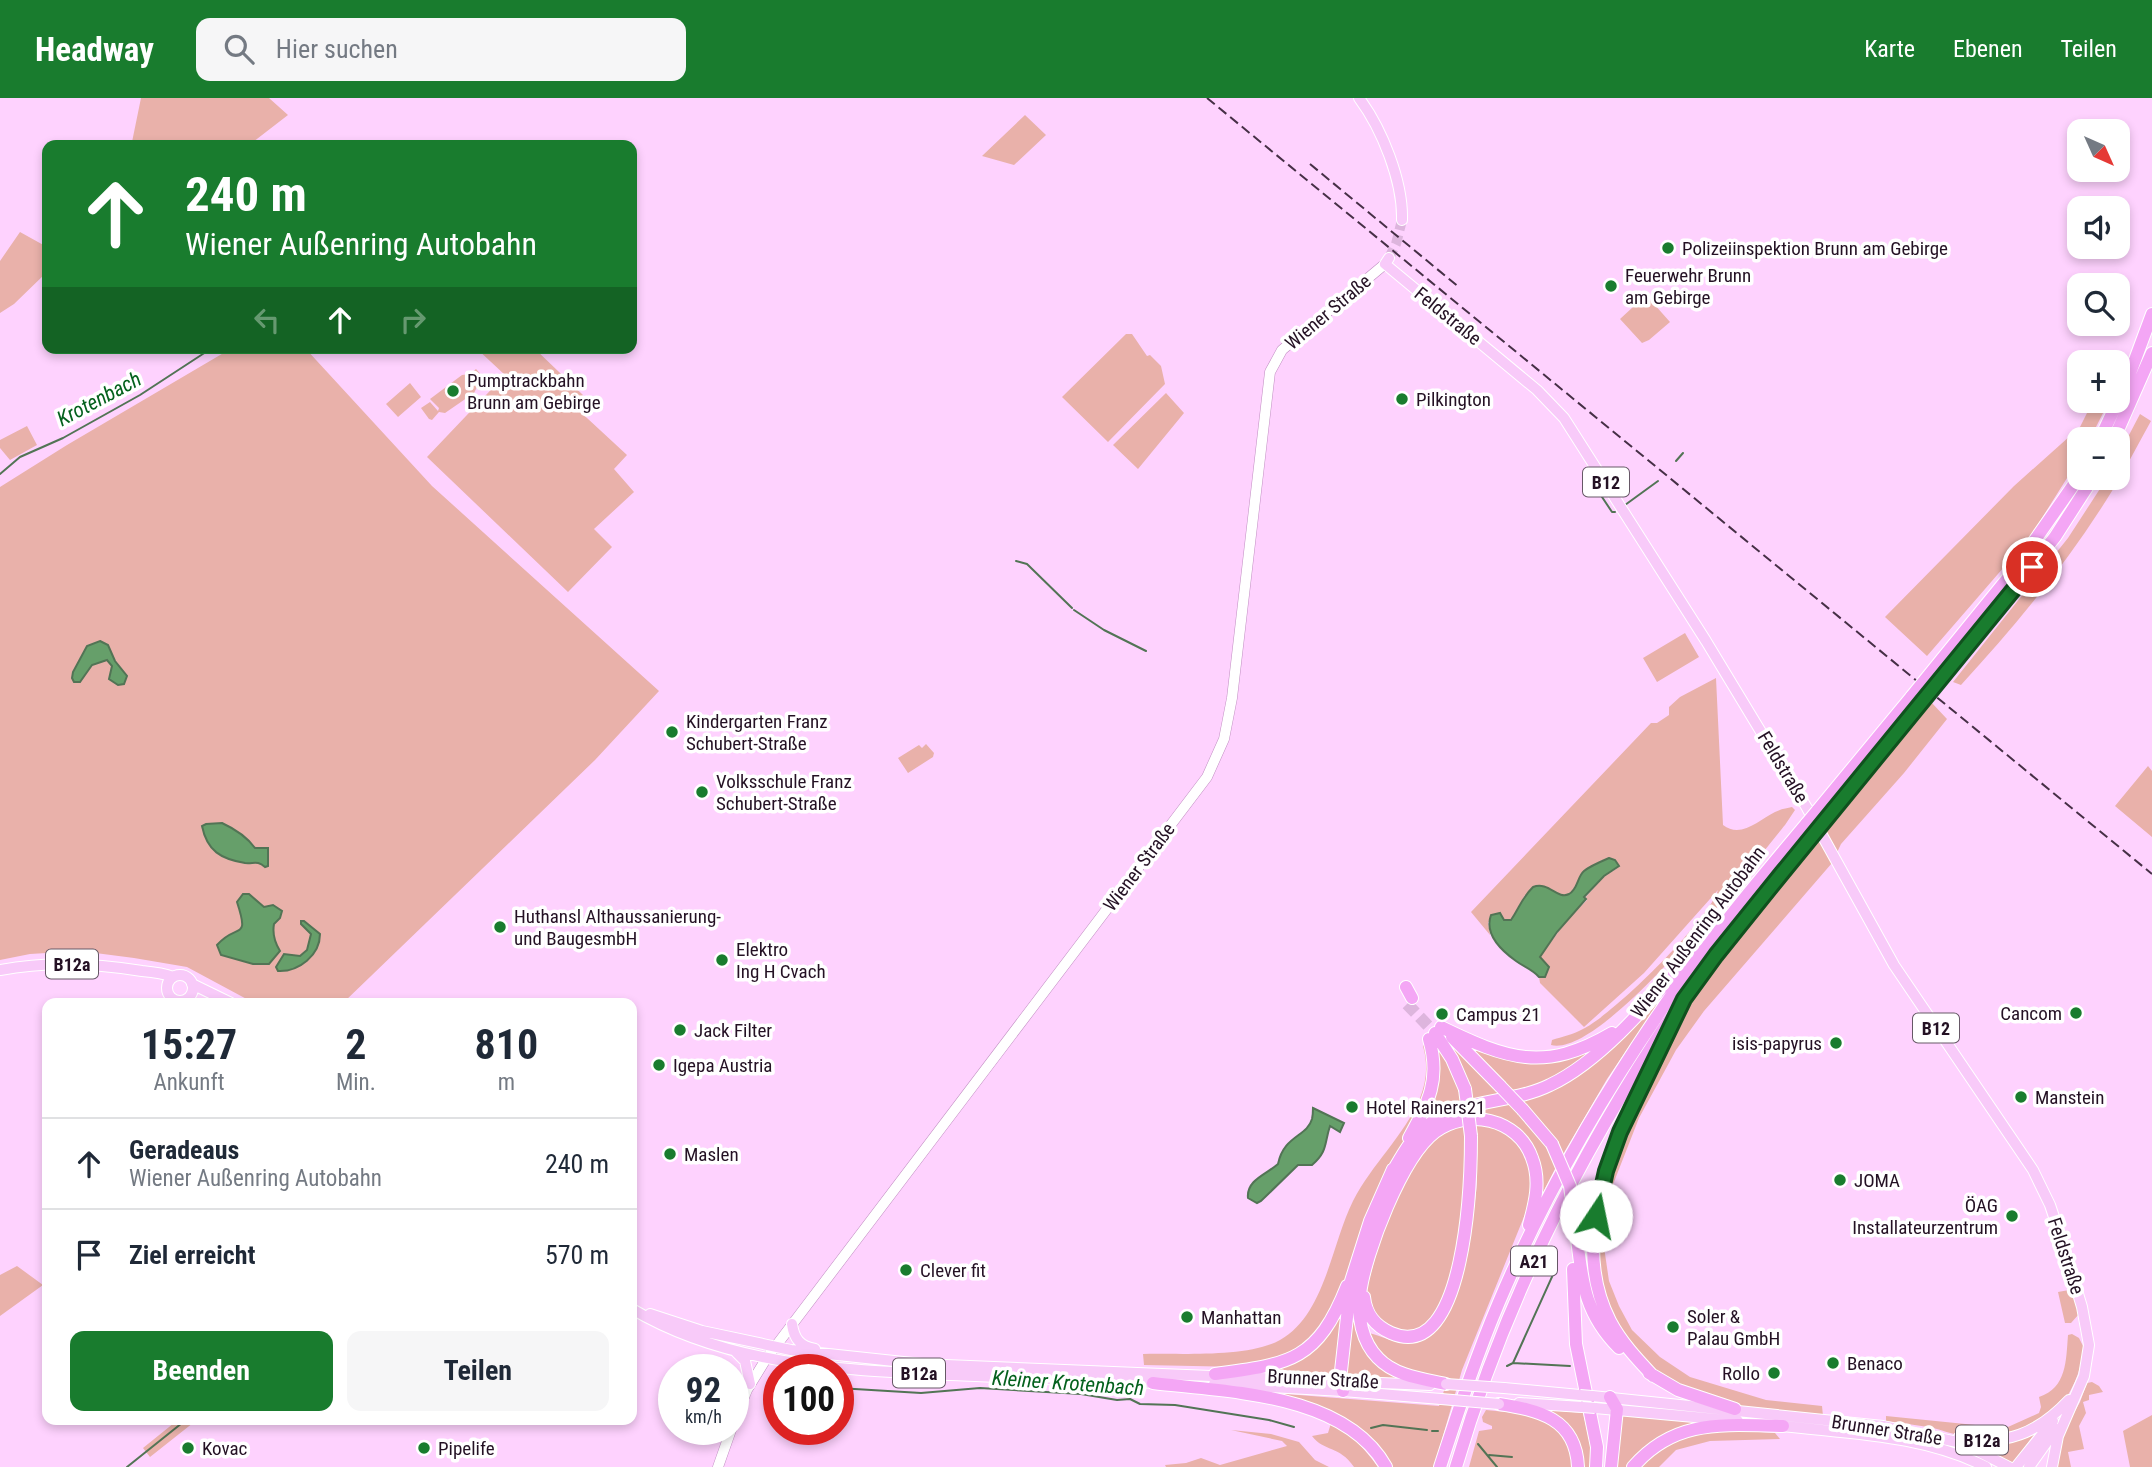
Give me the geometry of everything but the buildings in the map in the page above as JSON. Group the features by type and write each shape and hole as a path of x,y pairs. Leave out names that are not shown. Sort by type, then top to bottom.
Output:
{"highway":[{"path":"2130,391 2152,314"},
{"path":"2132,386 2152,353"},
{"name":"Wiener Außenring Autobahn","path":"1947,662 2070,490"},
{"name":"Wiener Außenring Autobahn","path":"1440,1467 1479,1353 1523,1248 1608,1092 1645,1033 1710,943 1820,817 1947,662 2055,537 2085,490"},
{"name":"Wiener Außenring Autobahn","path":"1456,1467 1474,1408 1524,1283 1560,1208 1608,1120 1684,999 1810,828"},
{"path":"1390,1176 1408,1147 1427,1125 1442,1116 1461,1108 1506,1100 1549,1086 1591,1059 1612,1041 1687,959 1710,943"},
{"path":"1653,1376 1619,1337 1609,1320 1596,1280 1594,1232 1606,1171 1620,1132 1684,999"},
{"path":"1435,1033 1505,1055 1531,1058 1559,1055 1587,1047 1627,1024"},
{"path":"1435,1033 1500,1086 1552,1144 1570,1186 1582,1282 1589,1304 1612,1342 1633,1362 1678,1390 1735,1409"},
{"path":"1370,1255 1364,1296 1371,1318 1388,1332 1408,1337 1422,1333 1435,1324 1444,1312 1461,1255 1471,1175 1471,1136 1465,1089 1452,1059 1435,1033"},
{"path":"1215,1374 1267,1368 1301,1354 1326,1330 1351,1280 1370,1222 1390,1176 1429,1099 1435,1069 1435,1033"},
{"path":"1446,1384 1404,1374 1388,1367 1377,1358 1362,1329 1360,1295 1365,1267 1391,1197 1409,1163 1434,1133 1447,1125 1472,1119 1496,1122 1511,1130 1524,1142 1532,1157 1537,1178 1536,1201 1523,1248"},
{"path":"1575,1223 1575,1332 1597,1447 1597,1467"},
{"path":"1342,1385 1351,1280"},
{"path":"1153,1382 1266,1398 1314,1410 1353,1430 1369,1444 1386,1467"},
{"path":"1611,1467 1613,1403"},
{"path":"1499,1404 1534,1410 1559,1424 1573,1443 1578,1467"},
{"path":"1465,1467 1474,1408"},
{"path":"1633,1467 1653,1447 1688,1429 1707,1426 1783,1426"}],"main road":[{"path":"1359,98 1374,124 1395,173 1401,193 1402,220"},
{"name":"Wiener Straße","path":"770,1354 1141,866 1213,767 1224,738 1232,698 1270,372 1282,350 1387,261"},
{"name":"Feldstraße","path":"1387,261 1551,403 1583,447 1706,640 1812,817 1895,965 2033,1170 2050,1205 2082,1307 2089,1345 2084,1376 2072,1400"},
{"name":"B12a","path":"0,970 68,964 103,965 145,971 171,982 186,977 192,990 218,998"},
{"name":"B12a","path":"171,982 169,993 174,998"},
{"name":"B12a","path":"187,998 192,990"},
{"name":"Brunner Straße","path":"637,1311 702,1331 775,1347 833,1354"},
{"name":"B12a","path":"637,1312 660,1326 763,1358"},
{"path":"792,1324 796,1338 806,1347 837,1354"},
{"path":"734,1350 745,1361 750,1384"},
{"name":"Brunner Straße","path":"854,1356 922,1364 1215,1374 1342,1385 1499,1404 1595,1408 1613,1403 1735,1409 1883,1426 1962,1443 2009,1467"},
{"name":"Wiener Straße","path":"750,1384 763,1364"},
{"name":"Brunner Straße","path":"854,1370 1153,1382 1446,1384 1586,1395 1613,1403 1921,1443 1959,1454 1986,1467"},
{"path":"2016,1467 2072,1400"},
{"path":"2029,1467 2072,1400"},
{"path":"2052,1467 2058,1436 2072,1400"},
{"name":"B12a","path":"1883,1426 1904,1426 1978,1440 2005,1438 2036,1429 2072,1400"},
{"path":"718,1467 726,1445"}],"shaded area":[{"path":"141,98 269,98 288,115 256,140 132,140"},
{"path":"1025,115 1046,135 1014,165 982,156"},
{"path":"20,232 42,244 42,277 14,304 0,313 0,261"},
{"path":"1646,295 1670,322 1642,343 1620,319"},
{"path":"1126,334 1132,334 1147,356 1150,355 1161,366 1165,384 1108,442 1062,397"},
{"path":"222,354 311,354 432,486 659,691 595,760 348,998 245,998 187,967 80,951 30,954 0,960 0,487"},
{"path":"482,354 540,354 583,395 574,406 627,455 614,469 634,492 594,529 612,547 568,592 427,457 505,375"},
{"name":"Pumptrackbahn Brunn am Gebirge","path":"476,369 485,379 474,393 445,413 439,412 432,420 429,419 421,408 430,402 438,411 439,408 430,399 462,375 470,374"},
{"path":"410,383 421,397 398,417 386,404"},
{"path":"1166,393 1184,413 1138,469 1113,445"},
{"path":"2087,413 2103,413 2096,427 2080,427"},
{"path":"2140,414 2151,421 2130,459 2130,433"},
{"path":"27,426 37,445 10,460 0,448 0,440"},
{"path":"2067,439 2067,478 2030,537 1927,656 1885,617 2014,486"},
{"path":"2099,490 2113,490 2078,542 2022,616 1961,685 1953,682 2068,538"},
{"path":"1685,633 1699,657 1657,682 1643,658"},
{"path":"100,641 108,645 115,661 127,676 124,684 118,685 109,679 112,666 107,660 92,665 80,682 74,682 73,672 87,646"},
{"path":"1716,678 1723,825 1730,829 1743,829 1779,810 1792,807 1795,810 1710,916 1639,992 1605,1022 1575,1041 1551,1045 1552,1040 1579,1031 1597,1020 1637,987 1697,923 1718,890 1644,973 1584,1027 1540,983 1539,977 1545,977 1540,957 1567,920 1587,900 1585,898 1604,876 1616,869 1618,863 1602,860 1585,870 1571,893 1565,896 1525,895 1511,920 1488,922 1490,935 1471,912 1651,723 1657,723 1669,715 1669,707 1680,697"},
{"path":"1931,702 1947,719 1904,773 1841,844 1832,863 1704,1011 1676,1050 1639,1118 1612,1187 1603,1240 1609,1281 1632,1330 1660,1357 1690,1377 1766,1400 1822,1406 1823,1416 1751,1408 1717,1400 1686,1388 1658,1371 1635,1349 1616,1320 1600,1271 1598,1244 1599,1218 1607,1179 1665,1049 1706,979"},
{"path":"926,744 934,753 933,757 908,773 898,758 919,745 922,748"},
{"path":"2148,766 2152,771 2152,837 2115,806"},
{"path":"222,823 248,840 255,848 268,848 268,866 236,861 211,848 202,826"},
{"path":"1609,858 1615,860 1619,866 1604,876 1584,897 1586,899 1557,932 1540,957 1549,967 1545,977 1539,977 1516,961 1496,941 1490,929 1491,915 1500,913 1504,920 1511,920 1533,887 1544,886 1561,895 1569,894 1584,871"},
{"path":"243,894 249,894 264,907 273,905 282,911 273,928 274,939 280,951 269,964 253,964 221,955 217,945 242,927 237,902"},
{"path":"301,921 320,934 316,949 301,965 278,971 276,967 284,954 300,956 307,950 311,934"},
{"path":"1661,999 1607,1079 1562,1156 1549,1131 1518,1100 1550,1089"},
{"path":"1439,1029 1506,1097 1471,1104"},
{"path":"1431,1037 1446,1053 1464,1105 1425,1122"},
{"path":"1427,1041 1431,1074 1418,1115 1377,1192 1343,1290 1328,1321 1295,1353 1242,1367 1144,1365 1143,1354 1250,1350 1280,1340 1295,1329 1317,1297 1353,1201 1405,1125 1420,1098 1426,1072 1423,1046"},
{"path":"1460,1041 1530,1061 1604,1041 1567,1072 1514,1095"},
{"path":"1511,1102 1541,1135 1557,1165 1539,1200 1539,1179 1531,1148 1509,1125 1490,1117 1471,1115 1452,1119 1434,1129 1418,1144 1388,1194 1366,1255 1359,1285 1357,1312 1360,1334 1366,1348 1400,1379 1344,1374 1356,1282 1371,1229 1394,1175 1425,1132 1444,1118 1468,1109"},
{"path":"1313,1108 1344,1123 1340,1132 1330,1126 1323,1151 1312,1165 1298,1165 1261,1201 1257,1203 1248,1198 1250,1186 1278,1164 1285,1147 1309,1125"},
{"path":"1474,1121 1510,1134 1529,1159 1532,1197 1462,1370 1434,1467 1391,1467 1360,1432 1249,1391 1439,1406 1448,1378 1411,1372 1390,1363 1369,1333 1400,1342 1413,1342 1432,1333 1447,1316 1462,1271 1474,1210 1477,1180"},
{"path":"1465,1122 1464,1213 1447,1295 1432,1323 1409,1333 1384,1326 1369,1307 1367,1287 1383,1230 1412,1165 1436,1135"},
{"path":"2059,1254 2079,1314 2071,1323 2065,1323 2058,1292 2069,1290"},
{"path":"17,1266 42,1286 0,1316 0,1275"},
{"path":"1342,1307 1335,1375 1265,1373 1265,1370 1285,1364"},
{"path":"2068,1335 2079,1338 2084,1348 2078,1372 2070,1392 2058,1408 2043,1420 2005,1434 1984,1436 1960,1435 1886,1421 1886,1416 1995,1427 1999,1431 2039,1413 2039,1397 2048,1393 2060,1380"},
{"path":"2092,1382 2103,1392 2089,1395 2089,1400 2083,1402 2086,1413 2079,1426 2084,1449 2068,1452 2071,1467 2057,1467 2065,1429 2087,1383"},
{"path":"1486,1410 1536,1415 1568,1438 1574,1467 1469,1467 1479,1431 1492,1429 1492,1426 1483,1422 1482,1417"},
{"path":"1548,1410 1583,1413 1593,1457 1592,1467 1581,1467 1560,1419"},
{"path":"1620,1413 1706,1422 1629,1467 1617,1467"},
{"path":"2152,1415 2152,1467 2130,1467 2123,1431"},
{"path":"1331,1423 1357,1442 1378,1467 1354,1467 1343,1455 1312,1436 1328,1433"},
{"path":"172,1425 190,1425 150,1457 143,1448"},
{"path":"1231,1430 1271,1434 1299,1442 1315,1460 1329,1467 1166,1467 1165,1465 1201,1458 1220,1465 1287,1446 1282,1441"},
{"path":"1730,1430 1775,1433 1780,1439 1710,1441 1676,1450 1659,1467 1641,1467 1651,1455 1685,1435"},
{"path":"2036,1432 2012,1464 1978,1445 1979,1443"}],"waterway":[{"name":"Krotenbach","path":"0,474 20,457 63,438 140,395 203,354"},
{"path":"1676,461 1683,453"},
{"path":"1625,505 1658,481"},
{"path":"1600,494 1612,512 1615,512"},
{"path":"1016,561 1027,564 1072,608"},
{"path":"1074,610 1104,630 1146,651"},
{"path":"1513,1363 1556,1268"},
{"path":"1507,1366 1513,1363 1570,1366"},
{"name":"Kleiner Krotenbach","path":"854,1389 921,1393 980,1388 1081,1394 1117,1400 1130,1399 1140,1404 1175,1405 1269,1420 1294,1427"},
{"path":"127,1467 180,1425"},
{"path":"1371,1428 1383,1425 1427,1430"},
{"path":"1432,1431 1438,1431"},
{"path":"1478,1444 1497,1467"},
{"path":"1489,1455 1512,1457"}],"tunnel":[{"path":"1389,258 1402,220"},
{"path":"1407,1004 1435,1033"}],"railway":[{"path":"1207,98 2152,874"},
{"path":"1310,164 1460,288"}],"place":[{"name":"Polizeiinspektion Brunn am Gebirge","path":"1668,248"},
{"name":"Feuerwehr Brunn am Gebirge","path":"1611,286"},
{"name":"Pumptrackbahn Brunn am Gebirge","path":"453,391"},
{"name":"Pilkington","path":"1402,399"},
{"name":"Kindergarten Franz Schubert-Straße","path":"672,732"},
{"name":"Volksschule Franz Schubert-Straße","path":"702,792"},
{"name":"Huthansl Althaussanierung- und BaugesmbH","path":"500,927"},
{"name":"Elektro Ing H Cvach","path":"722,960"},
{"name":"Cancom","path":"2076,1013"},
{"name":"Campus 21","path":"1442,1014"},
{"name":"Jack Filter","path":"680,1030"},
{"name":"isis-papyrus","path":"1836,1043"},
{"name":"Igepa Austria","path":"659,1065"},
{"name":"Manstein","path":"2021,1097"},
{"name":"Hotel Rainers21","path":"1352,1107"},
{"name":"Maslen","path":"670,1154"},
{"name":"JOMA","path":"1840,1180"},
{"name":"ÖAG Installateurzentrum","path":"2012,1216"},
{"name":"Clever fit","path":"906,1270"},
{"name":"Manhattan","path":"1187,1317"},
{"name":"Soler & Palau GmbH","path":"1673,1327"},
{"name":"Benaco","path":"1833,1363"},
{"name":"Rollo","path":"1774,1373"},
{"name":"Kovac","path":"188,1448"},
{"name":"Pipelife","path":"424,1448"}],"route":[{"path":"1596,1216 1606,1171 1620,1132 1684,999 1782,873 2032,567"}]}
